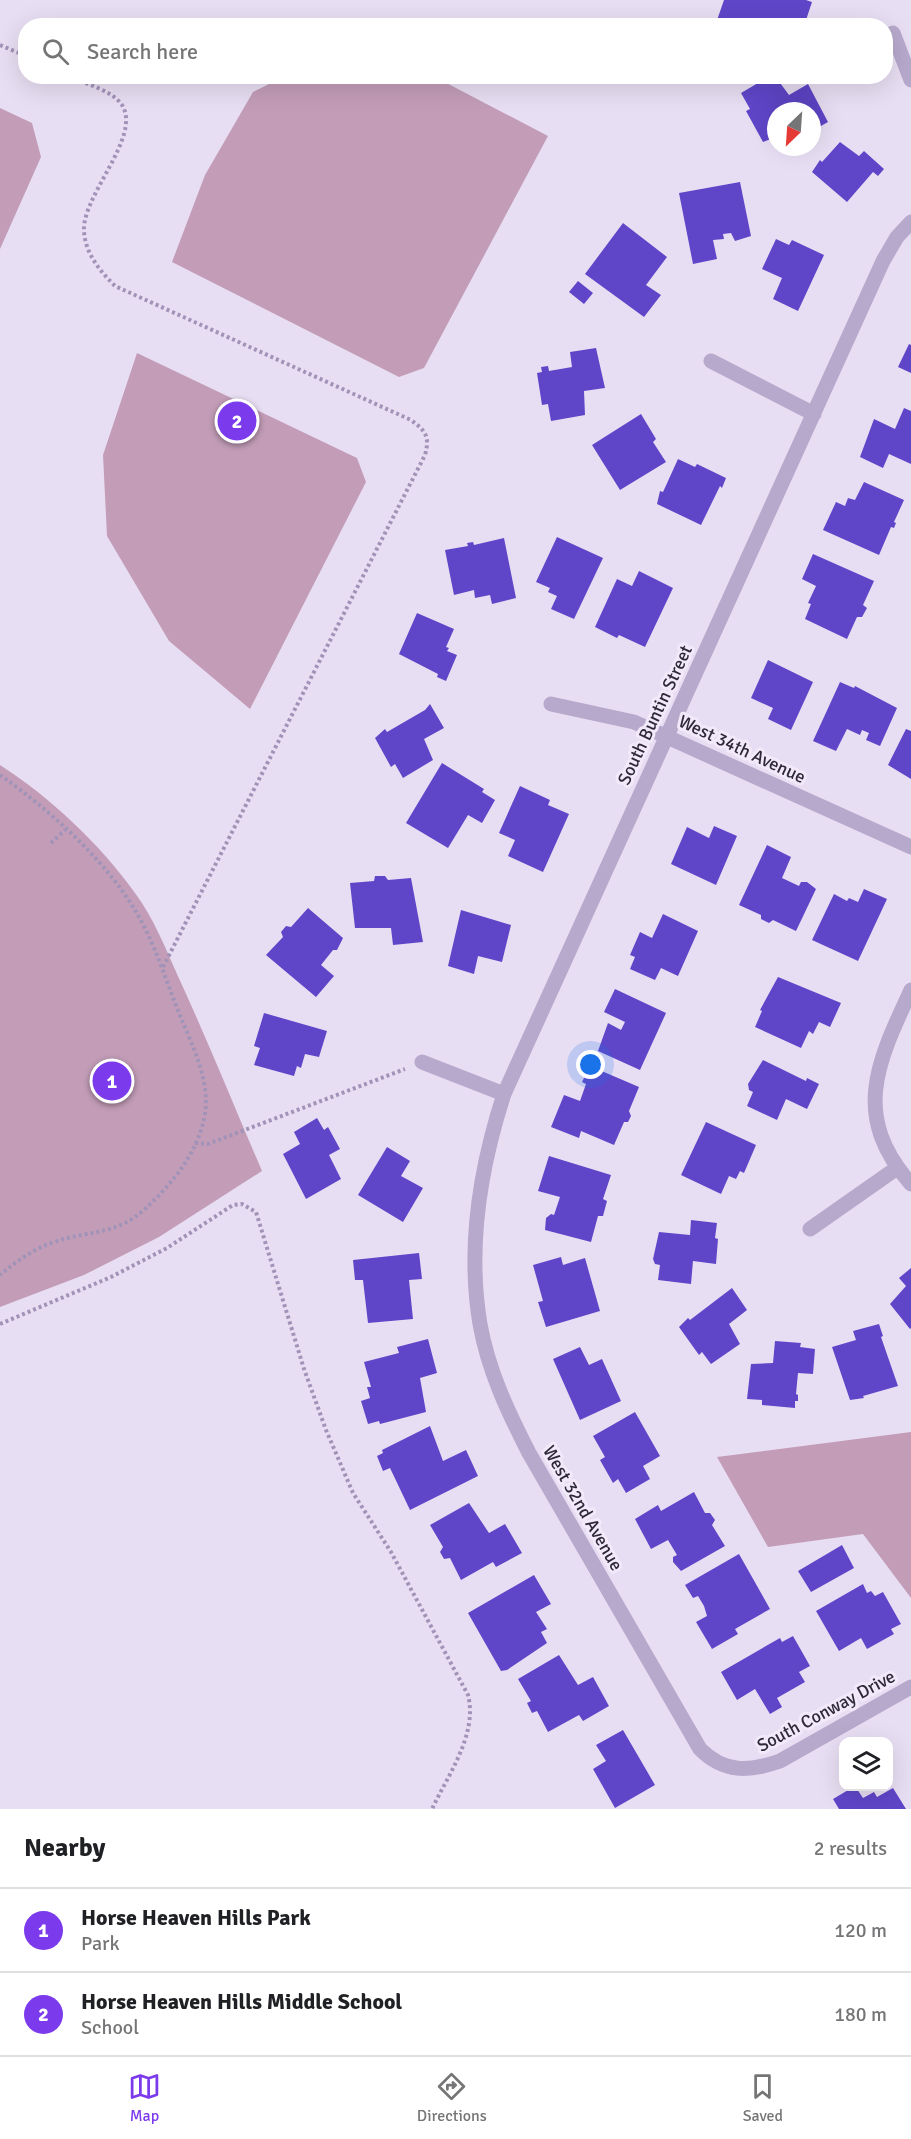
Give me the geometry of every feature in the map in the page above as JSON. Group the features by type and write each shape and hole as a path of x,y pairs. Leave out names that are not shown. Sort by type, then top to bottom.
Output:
{"street":[{"path":"893,33 911,80"},
{"name":"South Buntin Street","path":"476,1240 480,1186 504,1094 883,261 897,237 911,222"},
{"path":"711,361 814,414"},
{"name":"West 34th Avenue","path":"551,704 634,722 667,735 911,847"},
{"path":"911,990 886,1045 877,1075 875,1114 883,1142 897,1168 911,1184"},
{"path":"422,1062 504,1094"},
{"path":"810,1229 897,1168"},
{"name":"West 32nd Avenue","path":"476,1240 480,1325 507,1409 529,1453 693,1738 710,1759 723,1766"},
{"name":"South Conway Drive","path":"723,1766 740,1770 759,1768 780,1761 911,1687"}],"path":[{"path":"0,45 18,53"},
{"path":"86,84 113,97 122,105 126,117 124,133 89,209 84,230 90,252 99,270 115,286 411,420 424,430 428,442 425,455 162,967"},
{"path":"0,775 21,790 66,830 113,880 137,914 162,967 203,1076 205,1114 195,1143 180,1171 145,1209 128,1222 110,1230 54,1242 20,1258 0,1275"},
{"path":"51,843 66,830"},
{"path":"195,1143 208,1143 422,1062"},
{"path":"0,1324 120,1272 167,1248 233,1205 242,1204 255,1212 304,1369 353,1493 391,1552 468,1695 471,1710 470,1726 432,1809"}],"shaded area":[{"path":"269,84 448,84 548,136 424,368 399,377 172,262 205,175 253,92"},
{"path":"0,108 32,123 41,157 0,249"},
{"path":"137,353 357,458 366,482 250,709 169,641 107,536 103,455"},
{"path":"0,765 37,792 90,839 141,902 168,953 262,1171 159,1237 84,1275 0,1307"},
{"path":"911,1432 911,1598 863,1534 768,1547 717,1457"}],"building":[{"path":"724,0 806,0 812,2 807,18 718,18"},
{"path":"756,84 781,84 789,95 808,84 817,102 767,102 767,140 763,142 746,111 750,109 741,93"},
{"path":"821,109 828,122 821,126"},
{"path":"840,142 859,156 864,151 884,169 878,176 873,172 847,202 812,172 820,160 822,162"},
{"path":"740,182 751,236 735,241 731,233 723,234 724,239 713,240 717,259 693,264 679,193"},
{"path":"623,223 667,257 646,285 661,295 644,317 585,274"},
{"path":"776,239 789,245 792,240 824,255 798,311 773,299 782,278 762,269"},
{"path":"578,281 593,293 584,304 569,292"},
{"path":"909,344 911,345 911,373 898,367"},
{"path":"596,348 605,388 584,391 585,415 551,421 548,404 542,405 537,373 542,372 541,367 548,366 549,371 572,367 570,352"},
{"path":"904,408 911,411 911,464 889,454 883,468 860,457 874,419 895,429"},
{"path":"641,414 656,439 653,442 666,462 620,490 592,445"},
{"path":"678,459 695,467 697,464 726,478 701,525 657,504 660,491 663,492"},
{"path":"864,482 904,500 894,522 896,523 894,528 891,527 879,555 823,530 836,502 845,506 848,498 855,500"},
{"path":"557,537 603,558 574,619 551,609 557,596 548,592 550,588 536,582"},
{"path":"504,538 516,598 492,604 490,595 475,598 474,590 454,595 445,550 468,546 467,543 473,542 474,545"},
{"path":"813,554 874,581 863,605 867,608 862,617 857,617 847,639 805,619 811,604 808,603 816,586 802,579"},
{"path":"639,571 673,588 645,647 619,635 617,638 595,627 617,579 632,586"},
{"path":"417,613 454,629 446,647 449,648 447,651 457,655 446,681 437,677 438,674 399,654"},
{"path":"768,660 813,682 791,730 768,719 773,708 751,698"},
{"path":"840,682 854,688 855,686 897,708 880,746 866,740 869,733 862,730 860,735 847,729 836,751 813,741"},
{"path":"430,704 444,728 424,739 433,760 403,778 395,764 391,767 375,738 385,729 387,732 425,710"},
{"path":"906,729 911,731 911,779 888,765"},
{"path":"442,763 484,789 482,792 495,800 482,823 468,815 448,848 406,823"},
{"path":"520,786 550,800 548,805 569,814 543,872 508,856 515,840 499,833"},
{"path":"714,826 737,836 716,885 671,864 687,827 709,838"},
{"path":"767,845 791,857 782,878 799,886 801,882 807,882 816,889 796,931 773,920 769,923 761,919 761,915 739,905"},
{"path":"375,876 385,876 388,880 411,878 423,942 393,945 391,928 355,928 350,883 374,881"},
{"path":"864,889 887,899 858,961 812,940 834,894 847,901 849,898 858,902"},
{"path":"308,908 343,938 337,950 333,950 321,965 334,976 316,997 266,955 283,937 281,932 286,926 291,927"},
{"path":"461,910 511,925 502,962 478,956 474,974 448,966"},
{"path":"663,914 698,931 678,976 661,968 655,980 630,969 635,957 630,955 640,932 652,938"},
{"path":"778,977 841,1003 830,1027 819,1022 813,1034 809,1031 801,1048 755,1027 762,1011 760,1010"},
{"path":"615,989 666,1013 640,1070 598,1051 608,1023 621,1030 625,1022 604,1012"},
{"path":"264,1013 327,1031 319,1057 305,1054 301,1068 297,1066 294,1076 254,1065 260,1048 254,1046"},
{"path":"763,1060 806,1081 807,1078 819,1084 807,1109 786,1099 777,1120 747,1106 753,1092 749,1090 748,1084"},
{"path":"590,1066 639,1087 629,1111 631,1116 628,1122 624,1122 614,1145 581,1131 579,1138 551,1127 564,1095 580,1101 586,1084 582,1082"},
{"path":"317,1118 324,1130 328,1127 340,1149 329,1155 341,1179 306,1199 283,1154 300,1144 294,1132"},
{"path":"706,1122 756,1145 744,1173 740,1171 736,1179 729,1176 721,1194 681,1175"},
{"path":"387,1147 410,1161 401,1176 423,1188 403,1222 358,1195"},
{"path":"549,1156 611,1175 603,1199 607,1201 603,1216 598,1216 591,1242 545,1230 546,1218 551,1214 554,1215 560,1197 538,1191"},
{"path":"691,1220 717,1223 716,1264 693,1261 691,1284 658,1280 660,1265 655,1264 653,1259 659,1232 690,1235"},
{"path":"419,1253 422,1279 409,1280 413,1319 368,1323 363,1280 355,1280 353,1260"},
{"path":"561,1257 563,1265 585,1258 600,1311 546,1327 538,1302 543,1301 533,1265"},
{"path":"911,1268 910,1329 890,1304 906,1286 899,1278"},
{"path":"732,1288 747,1310 729,1324 740,1344 711,1364 702,1352 699,1355 679,1327 688,1318 690,1320"},
{"path":"879,1324 883,1336 881,1337 898,1386 863,1396 864,1398 850,1400 832,1347 856,1340 853,1331"},
{"path":"428,1339 437,1373 420,1378 426,1412 380,1424 379,1421 368,1424 361,1401 370,1398 367,1387 371,1387 364,1362 399,1353 397,1347"},
{"path":"775,1341 801,1343 800,1347 815,1349 813,1374 798,1373 796,1394 798,1401 795,1401 795,1408 762,1405 762,1400 747,1399 751,1364 773,1363"},
{"path":"580,1347 589,1365 602,1359 621,1401 580,1420 553,1359"},
{"path":"635,1412 660,1456 643,1466 650,1479 626,1493 618,1479 613,1483 600,1460 605,1457 593,1436"},
{"path":"430,1426 443,1461 466,1450 478,1476 410,1510 390,1468 383,1471 377,1456 383,1453 382,1450"},
{"path":"694,1492 705,1513 710,1513 715,1520 712,1525 725,1546 681,1571 673,1562 673,1557 677,1555 668,1540 651,1549 635,1519 658,1505 661,1511"},
{"path":"469,1503 489,1533 505,1524 522,1553 496,1567 493,1562 461,1580 450,1558 444,1559 440,1552 443,1547 430,1525"},
{"path":"842,1545 854,1568 811,1592 798,1571"},
{"path":"739,1554 770,1609 735,1629 738,1634 712,1649 696,1622 707,1616 704,1606 698,1596 693,1598 685,1585"},
{"path":"534,1575 551,1604 536,1612 547,1629 541,1632 547,1643 507,1670 501,1671 468,1613"},
{"path":"863,1584 867,1593 871,1591 875,1596 883,1592 901,1624 891,1629 894,1634 867,1649 861,1638 839,1651 816,1611"},
{"path":"793,1636 810,1666 799,1672 805,1682 777,1698 782,1707 770,1714 755,1689 737,1700 721,1672 780,1638 782,1642"},
{"path":"559,1655 578,1685 593,1677 609,1706 583,1721 579,1715 548,1732 537,1711 532,1713 527,1703 531,1701 518,1679"},
{"path":"623,1730 655,1785 615,1808 593,1769 606,1761 596,1745"},
{"path":"893,1788 906,1809 839,1809 833,1799 847,1791 858,1791 863,1798 874,1792 877,1797 888,1791 893,1791"}],"place":[{"name":"Horse Heaven Hills Middle School","path":"237,421"},
{"name":"Horse Heaven Hills Park","path":"112,1081"}]}
